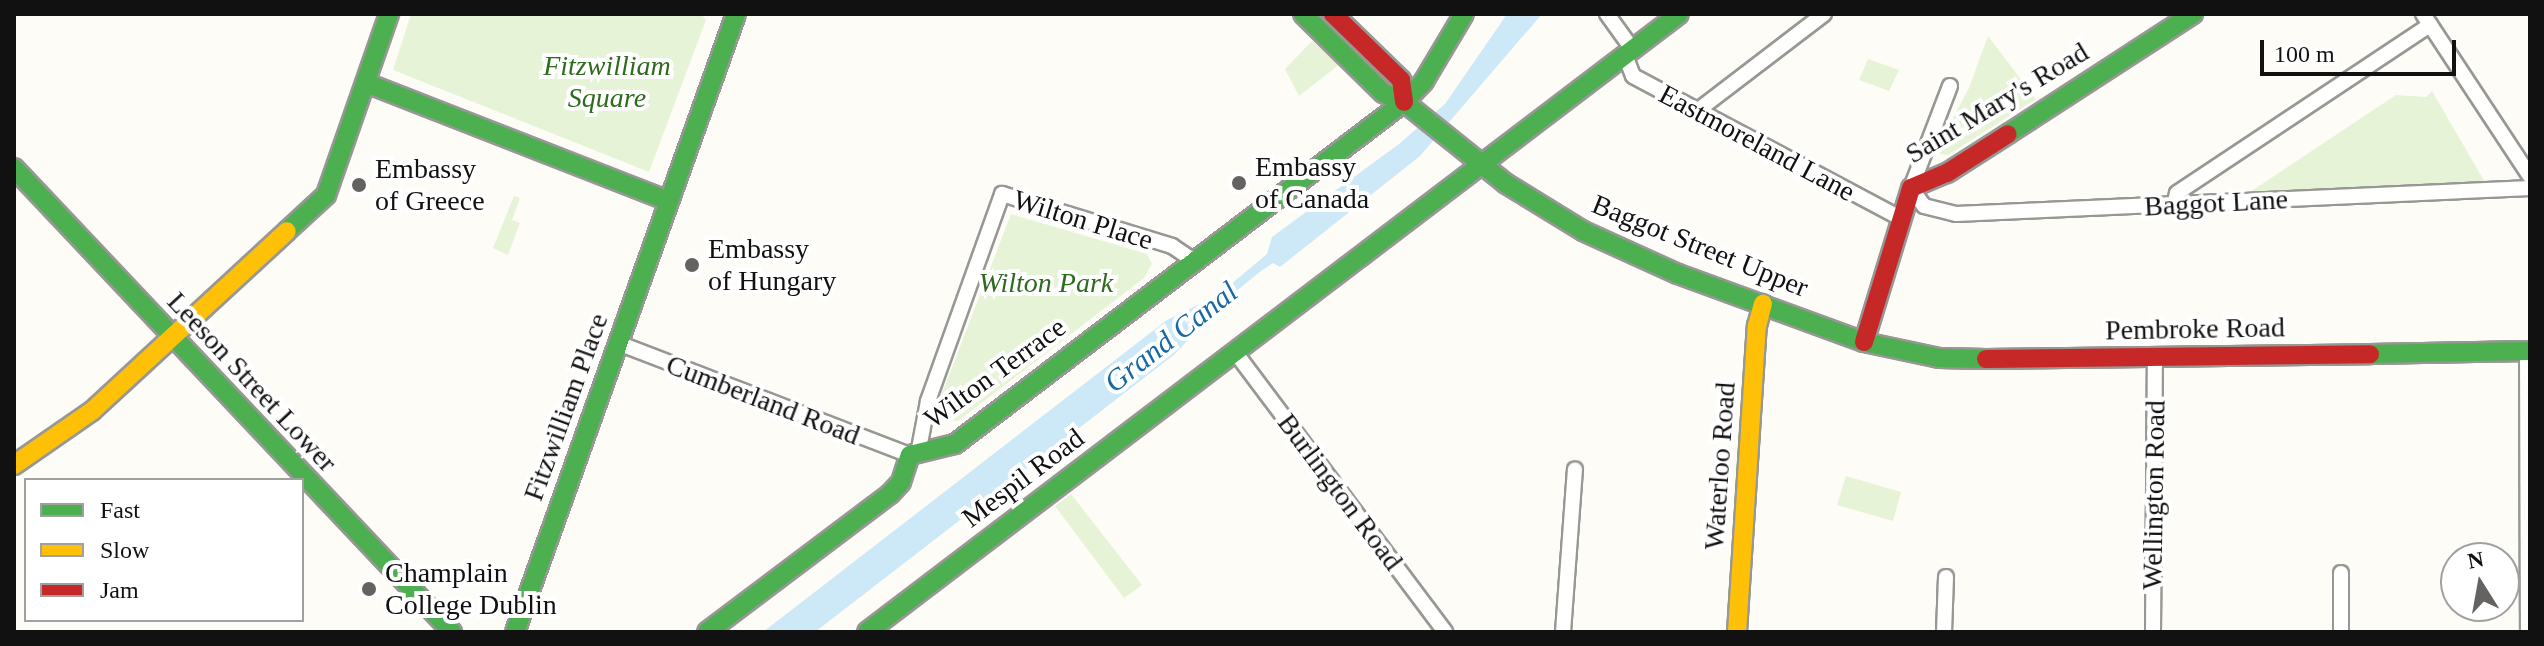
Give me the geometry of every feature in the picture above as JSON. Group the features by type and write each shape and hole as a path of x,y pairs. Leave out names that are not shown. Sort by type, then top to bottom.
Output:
{"main road":[{"path":"14,465 62,435 326,195 389,14"},
{"name":"Fitzwilliam Place","path":"515,632 736,14"},
{"name":"Baggot Street Upper","path":"1303,14 1383,93 1411,108 1481,165 1592,236 1864,342"},
{"path":"1333,14 1397,75 1411,108"},
{"name":"Wilton Terrace","path":"707,632 895,490 914,454 955,444 1193,260 1411,108 1464,14"},
{"name":"Mespil Road","path":"867,632 1679,14"},
{"name":"Saint Mary's Road","path":"1911,188 1947,173 2193,14"},
{"path":"366,83 669,201"},
{"name":"Leeson Street Lower","path":"14,168 452,632"},
{"path":"1864,342 1894,216 1911,188"},
{"name":"Waterloo Road","path":"1737,632 1757,326 1763,304"},
{"name":"Pembroke Road","path":"1864,342 1939,358 2155,358 2528,351"}],"street":[{"name":"Eastmoreland Lane","path":"1607,14 1629,53 1633,76 1894,216"},
{"path":"1697,111 1824,14"},
{"path":"2174,206 2177,193 2426,19 2530,176"},
{"path":"1911,188 1950,86"},
{"name":"Baggot Lane","path":"1911,188 1924,206 1956,214 2530,188"},
{"name":"Wilton Place","path":"914,454 950,332 1002,194 1172,246 1193,260"},
{"name":"Cumberland Road","path":"618,343 914,454"},
{"path":"2528,351 2528,632"},
{"name":"Burlington Road","path":"1235,352 1445,632"},
{"name":"Wellington Road","path":"2153,632 2155,358"},
{"path":"1563,632 1575,469"},
{"path":"2341,573 2341,632"},
{"path":"1944,632 1946,577"}],"green space":[{"name":"Fitzwilliam Square","path":"411,14 701,14 706,20 649,172 393,70"},
{"path":"1988,36 2036,99 1948,155 1940,154 1937,148 1969,88"},
{"path":"1312,41 1340,64 1299,96 1285,69"},
{"path":"1868,59 1899,70 1889,91 1859,80"},
{"path":"2432,91 2486,184 2244,196 2396,95 2426,97"},
{"path":"514,196 520,198 512,220 520,223 508,255 493,248"},
{"name":"Wilton Park","path":"1011,214 1147,254 1152,264 1144,278 958,421 950,420 941,415 941,396"},
{"path":"1846,476 1901,492 1893,521 1837,505"},
{"path":"1071,494 1142,585 1124,598 1055,506"}],"water":[{"name":"Grand Canal","path":"1507,14 1542,14 1420,156 1280,267 1273,263 1261,271 1224,301 1175,354 815,632 763,632 1167,320 1218,295 1267,254 1272,237 1399,144 1445,104"}],"traffic: fast":[{"path":"287,231 326,195 389,14"},
{"path":"515,632 736,14"},
{"path":"1303,14 1383,93 1404,102 1505,183 1583,231 1678,274 1864,342 1939,358 1986,359"},
{"path":"707,632 890,494 901,482 910,455 955,444 1404,102 1424,81 1464,14"},
{"path":"867,632 1679,14"},
{"path":"2008,134 2193,14"},
{"path":"366,83 669,201"},
{"path":"14,168 452,632"},
{"path":"2370,354 2530,351"}],"traffic: slow":[{"path":"14,465 92,411 287,231"},
{"path":"1737,632 1757,326 1763,304"}],"traffic: jam":[{"path":"1333,14 1401,80 1404,102"},
{"path":"1864,342 1911,188 1947,173 2008,134"},
{"path":"1986,359 2370,354"}],"place":[{"name":"Embassy of Canada","path":"1239,183"},
{"name":"Embassy of Greece","path":"359,185"},
{"name":"Embassy of Hungary","path":"692,265"},
{"name":"Champlain College Dublin","path":"369,589"}]}
